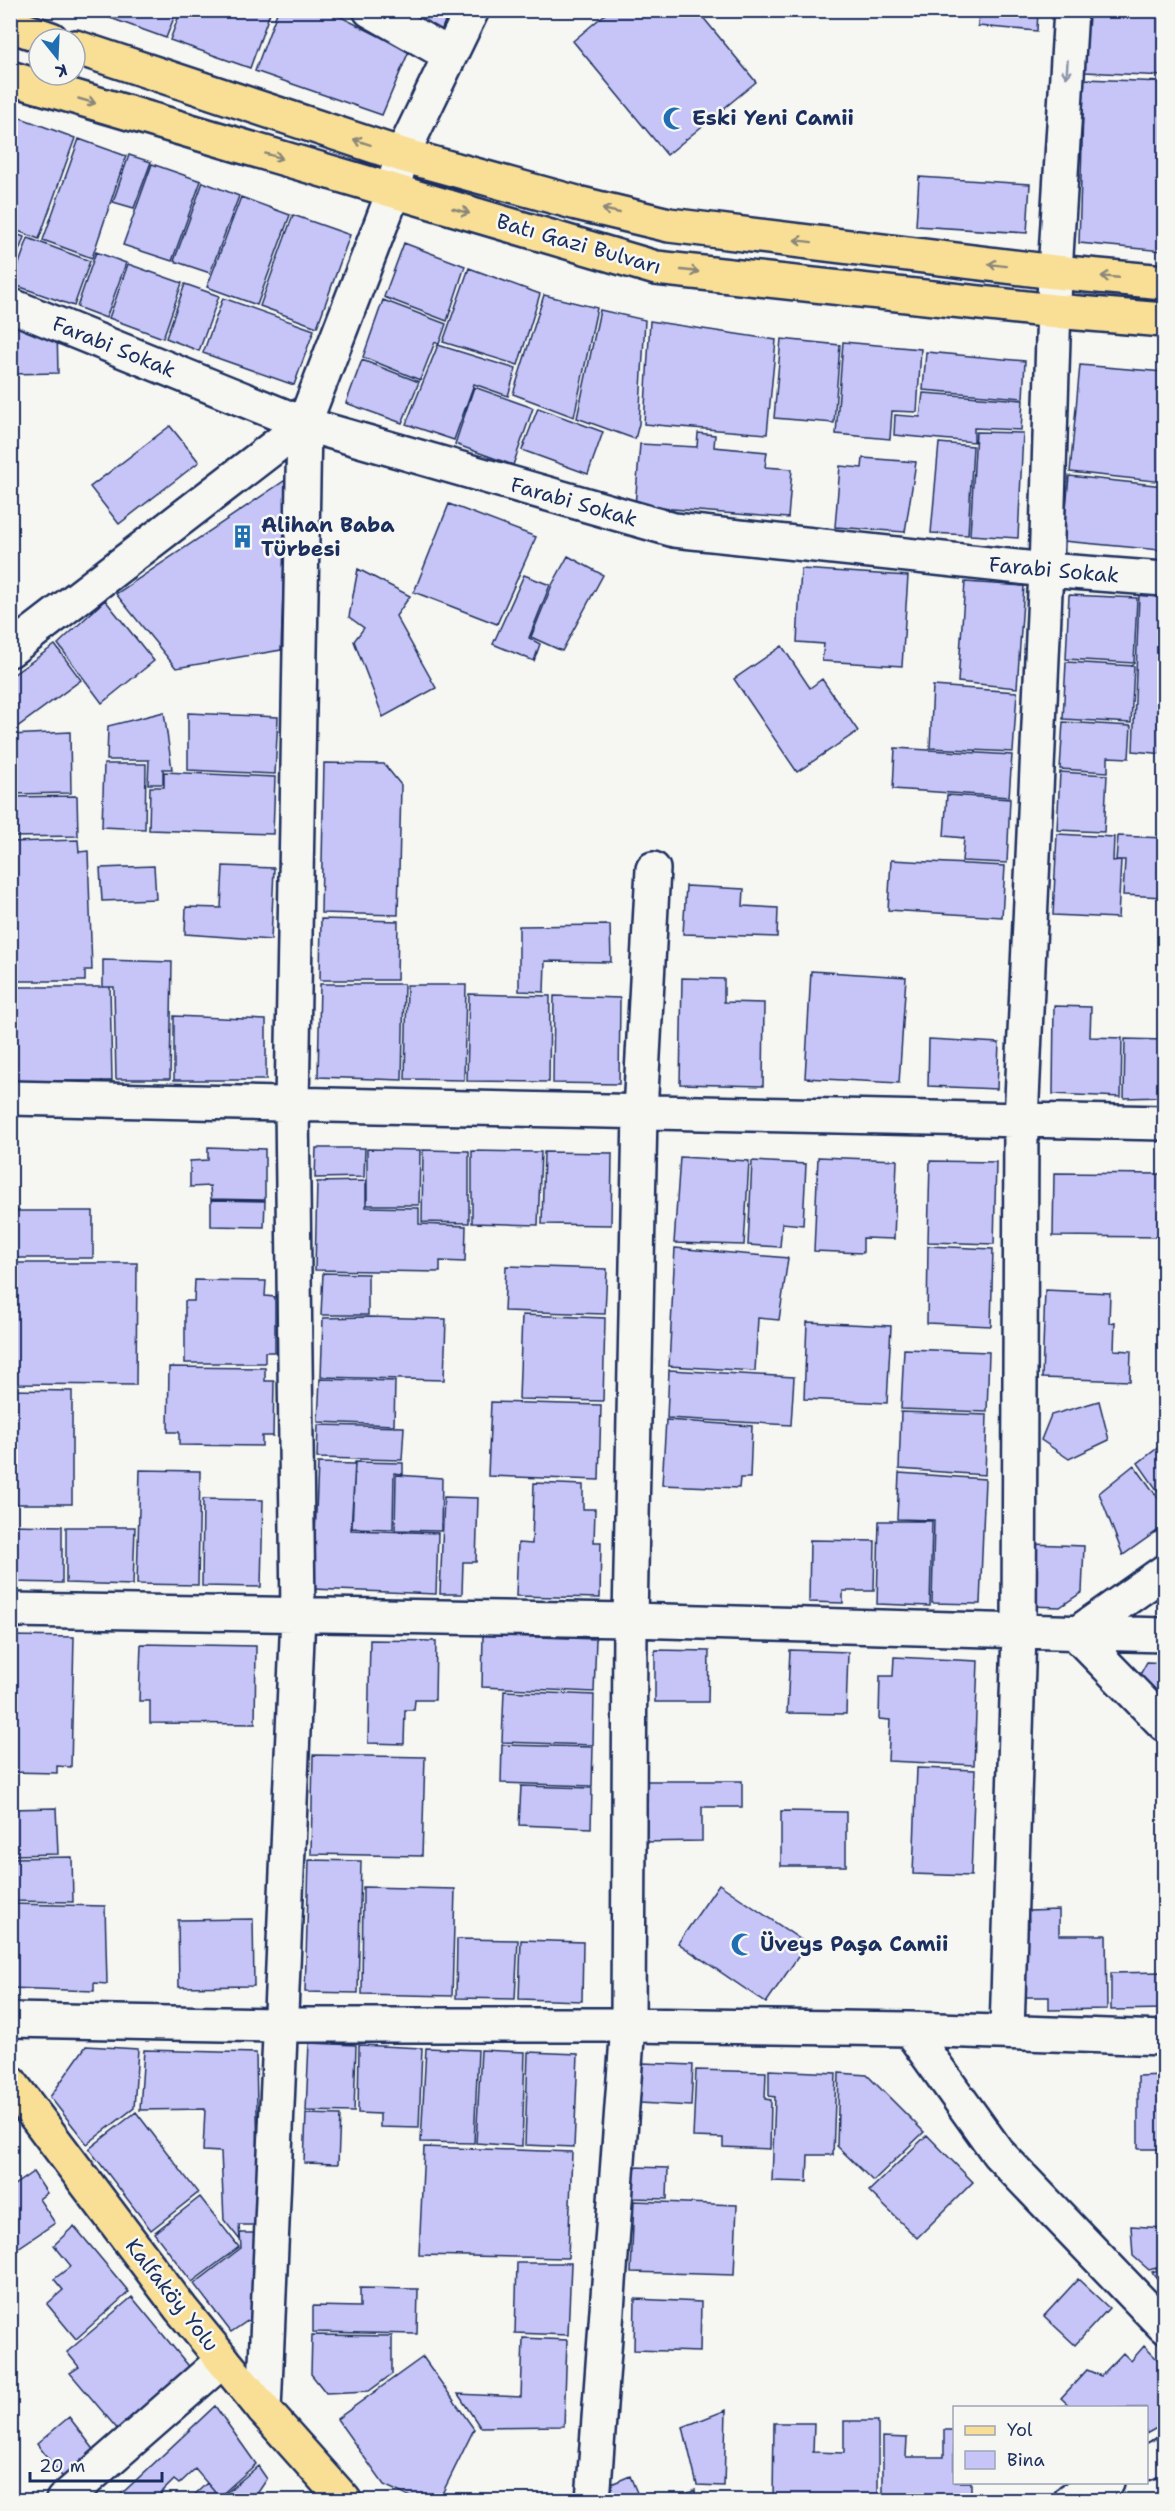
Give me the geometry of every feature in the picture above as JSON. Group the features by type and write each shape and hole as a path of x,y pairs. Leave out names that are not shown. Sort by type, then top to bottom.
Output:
{"main road":[{"path":"10,25 27,31"},
{"name":"Batı Gazi Bulvarı","path":"87,51 402,155 577,203 669,225 1055,272 1164,282"},
{"name":"Batı Gazi Bulvarı","path":"10,78 656,268 1054,311 1164,320"},
{"name":"Kalfaköy Yolu","path":"10,2082 182,2309 264,2410 344,2500"}],"street":[{"path":"370,10 450,55"},
{"path":"264,2410 298,1615 292,1104 304,424 393,191 402,155 472,10"},
{"path":"1007,2032 1019,1632 1021,1121 1047,570 1055,272 1071,10"},
{"name":"Farabi Sokak","path":"10,305 304,424 674,530 1047,570 1164,579"},
{"path":"10,650 304,424"},
{"path":"593,2500 628,2025 630,1620 640,1112 653,868"},
{"path":"10,1098 1164,1123"},
{"path":"1076,1634 1164,1572"},
{"path":"10,1610 630,1620 1164,1635"},
{"path":"1076,1634 1164,1724"},
{"path":"10,2020 280,2025 628,2025 909,2029 1164,2038"},
{"path":"909,2029 998,2153 1164,2326"},
{"path":"63,2500 223,2360"},
{"path":"1148,2462 1164,2454"},
{"path":"1071,2500 1103,2484"}],"building":[{"path":"88,10 177,10 166,38"},
{"path":"181,10 271,10 250,68 170,40"},
{"path":"278,10 327,10 409,51 382,115 255,71"},
{"path":"396,10 449,10 440,34"},
{"name":"Eski Yeni Camii","path":"610,10 697,10 756,82 667,155 573,41"},
{"path":"955,10 1038,10 1037,31 978,26 979,13"},
{"path":"1086,10 1164,10 1164,76 1085,72"},
{"path":"1084,79 1164,82 1163,251 1079,243"},
{"path":"10,114 75,138 39,239 10,228"},
{"path":"79,139 126,156 92,258 43,240"},
{"path":"129,155 151,162 134,208 113,202"},
{"path":"152,164 201,181 172,261 123,245"},
{"path":"919,177 1030,184 1027,233 916,226"},
{"path":"203,182 239,196 210,273 174,261"},
{"path":"241,197 290,215 257,305 207,287"},
{"path":"293,215 350,235 317,327 260,306"},
{"path":"10,232 24,237 10,276"},
{"path":"28,238 90,261 74,306 12,284"},
{"path":"404,243 465,266 447,321 384,297"},
{"path":"96,252 126,263 106,318 77,307"},
{"path":"128,264 182,283 163,338 109,318"},
{"path":"469,268 540,294 518,365 443,342"},
{"path":"185,284 219,296 199,351 166,338"},
{"path":"544,295 597,308 574,417 513,394"},
{"path":"223,298 314,330 294,385 203,353"},
{"path":"383,300 446,324 439,344 435,342 420,380 363,357"},
{"path":"600,310 645,320 639,424 635,439 577,418"},
{"path":"10,318 57,329 58,373 10,374"},
{"path":"650,321 776,340 767,434 644,424"},
{"path":"781,339 840,345 834,423 774,418"},
{"path":"843,342 921,349 917,412 892,411 890,439 836,434"},
{"path":"438,345 516,369 508,396 474,384 454,440 406,424"},
{"path":"926,352 1025,361 1023,398 923,390"},
{"path":"362,360 419,382 402,423 346,403"},
{"path":"1080,365 1164,372 1164,482 1070,472"},
{"path":"474,387 533,408 513,465 455,444"},
{"path":"923,393 1023,400 1021,430 974,428 974,442 894,435 895,415 920,417"},
{"path":"538,408 603,432 588,474 522,450"},
{"path":"170,426 199,462 119,524 90,487"},
{"path":"976,432 1023,433 1018,538 970,535"},
{"path":"698,433 715,435 714,447 767,452 765,467 792,469 788,518 635,506 640,444 697,447"},
{"path":"939,443 973,446 968,535 931,533"},
{"path":"863,458 916,462 905,532 835,527 840,466 862,468"},
{"path":"1069,476 1164,486 1160,550 1063,541"},
{"name":"Alihan Baba Türbesi","path":"287,479 281,650 176,668 116,594"},
{"path":"449,504 536,537 497,624 414,592"},
{"path":"568,556 603,575 562,651 531,637 552,585"},
{"path":"358,569 410,596 396,616 436,688 383,717 354,641 364,628 349,617"},
{"path":"801,569 908,576 902,666 822,661 824,644 797,642"},
{"path":"524,575 550,585 529,638 540,644 534,661 493,644"},
{"path":"965,582 1024,586 1017,688 958,682"},
{"path":"1069,595 1137,598 1134,663 1066,659"},
{"path":"1139,595 1164,597 1164,754 1133,751"},
{"path":"105,600 154,661 102,703 58,644"},
{"path":"55,645 81,680 13,730 10,723 10,677"},
{"path":"782,646 810,688 822,679 858,731 797,772 734,679"},
{"path":"1066,662 1134,666 1131,723 1063,719"},
{"path":"933,686 1017,692 1013,752 930,748"},
{"path":"164,712 172,769 163,769 163,784 148,784 149,760 107,760 108,726"},
{"path":"188,713 278,717 275,774 188,770"},
{"path":"1063,722 1131,726 1129,758 1108,757 1108,772 1060,769"},
{"path":"70,732 71,793 10,794 10,735"},
{"path":"895,748 1012,755 1009,797 893,789"},
{"path":"324,763 384,764 401,785 398,915 321,913"},
{"path":"104,764 146,764 145,829 102,827"},
{"path":"164,772 275,777 273,834 149,830 150,787 164,787"},
{"path":"1060,772 1107,775 1104,832 1057,830"},
{"path":"947,795 1010,799 1007,863 962,861 964,838 944,836"},
{"path":"77,796 78,836 10,837 10,797"},
{"path":"1057,834 1114,837 1113,861 1121,860 1118,918 1053,915"},
{"path":"1118,836 1164,838 1164,897 1123,895 1125,860 1116,860"},
{"path":"78,840 79,852 88,851 92,970 85,970 85,981 10,981 10,842"},
{"path":"891,860 1005,866 1002,917 888,910"},
{"path":"154,866 156,899 102,901 100,868"},
{"path":"223,866 274,868 271,940 185,934 186,907 221,908"},
{"path":"686,886 744,889 743,906 778,908 777,937 683,934"},
{"path":"321,919 398,921 397,980 320,980"},
{"path":"610,925 611,962 545,961 544,992 519,991 519,926"},
{"path":"103,960 172,962 170,1079 116,1079 114,987 103,987"},
{"path":"811,971 906,977 899,1083 805,1078"},
{"path":"682,978 724,979 724,1002 764,1003 763,1086 680,1084"},
{"path":"320,984 404,984 402,1080 318,1077"},
{"path":"407,985 466,985 464,1080 405,1079"},
{"path":"10,987 110,987 112,1081 10,1081"},
{"path":"469,994 550,996 549,1082 467,1081"},
{"path":"554,996 620,998 619,1084 553,1083"},
{"path":"1054,1006 1091,1007 1090,1037 1122,1038 1121,1097 1053,1094"},
{"path":"174,1016 266,1020 266,1080 174,1080"},
{"path":"929,1039 999,1043 997,1089 928,1086"},
{"path":"1125,1039 1164,1040 1164,1097 1124,1098"},
{"path":"208,1147 265,1149 265,1200 211,1199 210,1186 190,1187 190,1161 208,1160"},
{"path":"316,1148 365,1148 364,1177 315,1178"},
{"path":"367,1149 420,1150 419,1205 367,1205"},
{"path":"423,1150 469,1151 469,1223 422,1222"},
{"path":"472,1151 541,1152 538,1225 472,1223"},
{"path":"544,1152 612,1153 611,1225 542,1224"},
{"path":"680,1157 749,1161 744,1245 674,1243"},
{"path":"818,1157 897,1160 894,1239 863,1238 863,1253 814,1251"},
{"path":"752,1161 806,1164 803,1225 782,1223 780,1247 748,1245"},
{"path":"930,1161 996,1162 994,1244 928,1242"},
{"path":"1054,1173 1164,1174 1164,1237 1053,1236"},
{"path":"366,1181 366,1207 419,1208 419,1224 466,1226 465,1262 440,1261 440,1272 315,1270 317,1182"},
{"path":"211,1200 265,1201 264,1227 211,1226"},
{"path":"10,1211 93,1211 93,1258 10,1258"},
{"path":"928,1246 993,1249 991,1326 927,1323"},
{"path":"675,1248 788,1258 779,1320 758,1318 755,1371 669,1366"},
{"path":"10,1263 137,1263 136,1385 10,1384"},
{"path":"506,1266 607,1269 605,1314 504,1311"},
{"path":"323,1273 368,1274 368,1315 321,1315"},
{"path":"195,1280 266,1281 265,1296 275,1297 275,1352 265,1352 265,1363 185,1363 185,1301 194,1301"},
{"path":"1045,1290 1110,1293 1109,1323 1115,1322 1114,1350 1131,1351 1130,1381 1042,1378"},
{"path":"522,1315 605,1318 603,1401 519,1399"},
{"path":"323,1318 446,1319 444,1380 321,1377"},
{"path":"807,1322 891,1326 887,1403 804,1399"},
{"path":"904,1349 989,1352 987,1412 901,1409"},
{"path":"169,1367 265,1368 265,1381 274,1381 273,1436 262,1436 262,1446 179,1445 179,1432 168,1432"},
{"path":"669,1370 794,1377 791,1425 667,1418"},
{"path":"320,1379 395,1381 394,1425 318,1422"},
{"path":"10,1390 72,1391 72,1504 10,1504"},
{"path":"1099,1401 1109,1440 1069,1459 1041,1440 1051,1415"},
{"path":"491,1402 601,1405 599,1480 488,1476"},
{"path":"901,1412 987,1415 985,1475 899,1469"},
{"path":"666,1420 752,1426 750,1478 740,1478 739,1488 662,1485"},
{"path":"318,1425 404,1427 402,1460 317,1458"},
{"path":"1164,1443 1164,1500 1138,1463"},
{"path":"355,1462 403,1463 403,1474 394,1473 393,1529 352,1528"},
{"path":"318,1463 355,1464 351,1530 438,1533 436,1594 313,1589"},
{"path":"1134,1465 1164,1506 1164,1526 1123,1555 1099,1493"},
{"path":"140,1470 200,1471 198,1585 137,1584"},
{"path":"899,1473 985,1479 980,1604 932,1603 934,1520 897,1519"},
{"path":"396,1475 442,1478 441,1531 395,1530"},
{"path":"534,1483 583,1485 583,1509 595,1509 594,1542 601,1542 600,1598 516,1596 518,1543 532,1544"},
{"path":"444,1497 478,1498 476,1562 463,1562 462,1594 440,1594"},
{"path":"203,1499 263,1500 261,1587 202,1586"},
{"path":"879,1521 932,1521 930,1606 877,1604"},
{"path":"10,1525 62,1526 62,1583 10,1582"},
{"path":"66,1527 135,1527 133,1585 66,1583"},
{"path":"810,1540 875,1541 874,1591 843,1591 843,1603 809,1602"},
{"path":"1031,1544 1084,1546 1082,1592 1060,1607 1029,1606"},
{"path":"483,1635 596,1639 594,1692 482,1687"},
{"path":"10,1636 74,1637 71,1767 57,1766 57,1773 10,1772"},
{"path":"370,1640 436,1641 435,1700 415,1700 414,1710 405,1710 404,1744 368,1743"},
{"path":"141,1644 256,1646 255,1724 150,1723 150,1701 139,1701"},
{"path":"655,1650 709,1651 708,1702 655,1702"},
{"path":"790,1650 848,1652 846,1714 787,1713"},
{"path":"894,1657 978,1661 974,1765 888,1761 890,1720 879,1719 880,1676 893,1676"},
{"path":"1147,1662 1164,1663 1164,1715 1135,1684"},
{"path":"504,1691 594,1695 593,1745 502,1742"},
{"path":"502,1745 593,1747 592,1786 501,1783"},
{"path":"313,1755 425,1757 422,1856 311,1854"},
{"path":"917,1768 975,1770 971,1876 913,1874"},
{"path":"640,1781 742,1781 742,1807 702,1807 702,1841 640,1842"},
{"path":"521,1786 592,1788 591,1828 519,1825"},
{"path":"56,1808 58,1854 10,1855 10,1809"},
{"path":"781,1811 846,1812 846,1866 781,1866"},
{"path":"72,1857 73,1902 10,1901 10,1858"},
{"path":"309,1860 361,1861 358,1993 305,1992"},
{"name":"Üveys Paşa Camii","path":"719,1884 807,1944 766,2003 678,1943"},
{"path":"363,1887 455,1889 452,1996 362,1994"},
{"path":"10,1904 105,1906 107,1984 94,1983 94,1991 10,1988"},
{"path":"1059,1910 1059,1935 1106,1935 1107,2009 1049,2010 1049,1997 1021,1997 1020,1928 1029,1928 1028,1911"},
{"path":"253,1919 254,1986 179,1987 178,1920"},
{"path":"457,1939 518,1940 515,1999 456,1998"},
{"path":"521,1940 583,1942 582,2001 519,1999"},
{"path":"1163,1972 1164,2009 1111,2010 1111,1973"},
{"path":"309,2043 356,2045 354,2112 306,2111"},
{"path":"359,2045 422,2048 419,2128 380,2127 380,2114 358,2113"},
{"path":"86,2046 138,2049 134,2108 87,2144 50,2097"},
{"path":"426,2048 478,2050 474,2143 421,2142"},
{"path":"144,2050 256,2053 259,2225 239,2225 240,2240 224,2220 221,2152 203,2151 205,2109 140,2110"},
{"path":"481,2050 525,2052 522,2146 476,2143"},
{"path":"528,2052 578,2054 574,2147 525,2145"},
{"path":"642,2063 693,2065 691,2106 640,2103"},
{"path":"696,2070 766,2072 765,2099 771,2100 770,2149 723,2147 723,2138 693,2137"},
{"path":"769,2070 836,2073 833,2155 808,2155 807,2182 772,2181 775,2097 769,2096"},
{"path":"839,2073 867,2075 924,2132 873,2181 837,2146"},
{"path":"1164,2075 1164,2149 1138,2149 1138,2076"},
{"path":"136,2112 198,2193 151,2230 89,2149"},
{"path":"306,2114 340,2115 338,2164 304,2163"},
{"path":"927,2135 973,2182 917,2238 869,2191"},
{"path":"424,2147 572,2152 568,2258 419,2255"},
{"path":"634,2167 668,2168 667,2199 633,2198"},
{"path":"33,2172 47,2193 39,2199 55,2223 18,2248 10,2237 10,2188"},
{"path":"200,2197 239,2247 192,2282 154,2233"},
{"path":"634,2201 737,2205 734,2275 631,2272"},
{"path":"74,2226 129,2292 76,2339 47,2304 63,2290 54,2279 71,2266 54,2245"},
{"path":"1131,2226 1164,2228 1164,2266 1149,2270 1133,2256"},
{"path":"240,2233 260,2233 262,2311 231,2332 194,2284 241,2248"},
{"path":"517,2263 571,2263 568,2335 515,2333"},
{"path":"1164,2268 1164,2287 1152,2272"},
{"path":"1078,2279 1109,2308 1075,2345 1044,2316"},
{"path":"360,2288 418,2289 417,2334 313,2332 313,2306 360,2307"},
{"path":"132,2297 192,2370 119,2431 70,2373 79,2367 67,2352"},
{"path":"635,2299 701,2302 700,2352 634,2350"},
{"path":"312,2335 392,2336 392,2374 369,2391 326,2393 311,2374"},
{"path":"523,2338 567,2340 564,2426 480,2427 458,2394 521,2397"},
{"path":"1144,2346 1164,2366 1164,2424 1148,2433 1148,2406 1070,2406 1061,2398 1087,2370 1101,2376 1123,2353 1131,2361"},
{"path":"423,2357 474,2429 439,2500 416,2500 384,2485 337,2419"},
{"path":"215,2406 256,2464 219,2497 195,2469 179,2484 174,2480 159,2495 165,2500 115,2500"},
{"path":"726,2410 724,2486 697,2485 683,2427"},
{"path":"69,2417 96,2452 64,2479 37,2444"},
{"path":"844,2421 878,2421 878,2500 773,2500 774,2423 814,2423 813,2452 844,2453"},
{"path":"944,2430 953,2430 953,2484 971,2484 971,2500 883,2500 883,2437 907,2438 906,2457 944,2457"},
{"path":"258,2466 267,2479 253,2500 189,2500 207,2483 220,2498"},
{"path":"630,2476 640,2500 607,2500 602,2488"},
{"path":"695,2490 696,2500 674,2500"}],"place":[{"name":"Eski Yeni Camii","path":"674,118"},
{"name":"Alihan Baba Türbesi","path":"243,537"},
{"name":"Üveys Paşa Camii","path":"742,1944"}]}
